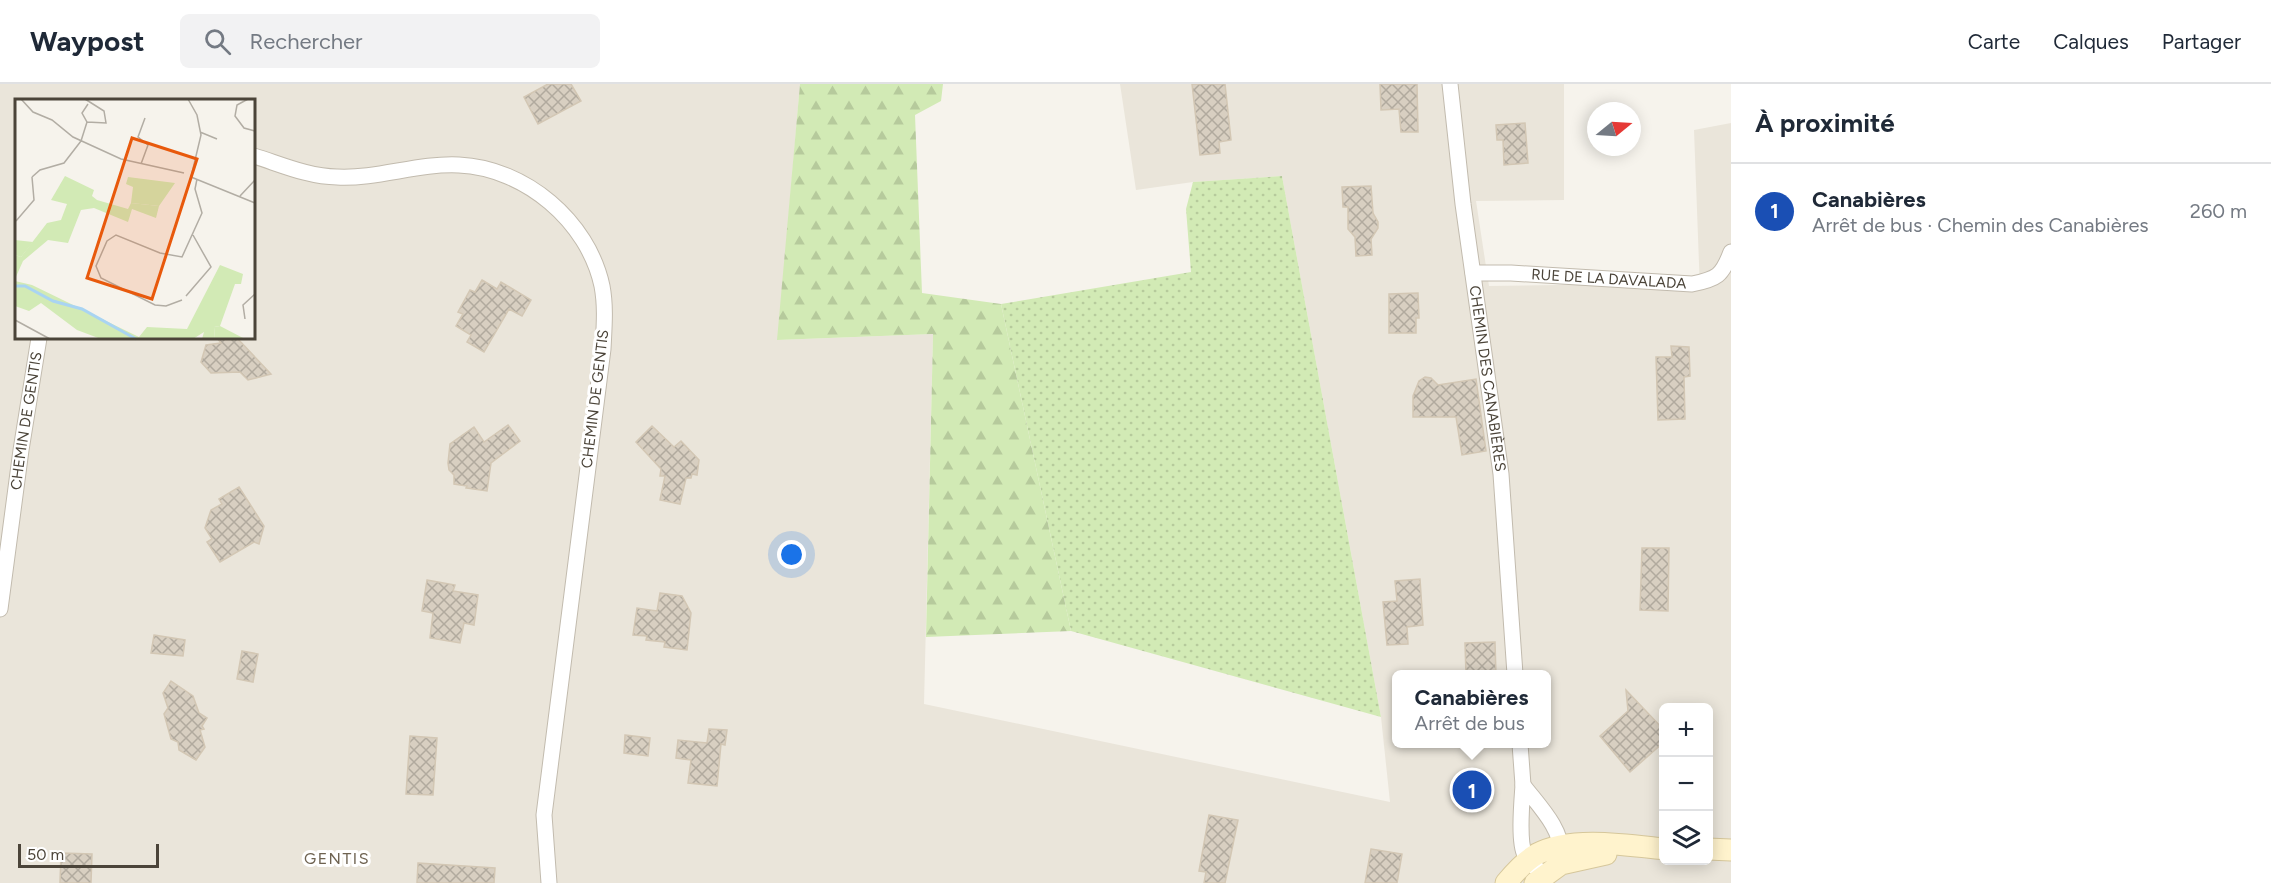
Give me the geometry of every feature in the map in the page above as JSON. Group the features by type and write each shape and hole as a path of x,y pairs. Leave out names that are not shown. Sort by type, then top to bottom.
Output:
{"street":[{"name":"CHEMIN DES CANABIÈRES","path":"1450,84 1463,204 1501,474 1515,670"},
{"name":"CHEMIN DE GENTIS","path":"255,156 300,170 335,177 379,176 427,167 459,165 491,170 524,183 555,206 576,228 591,256 602,285 605,315 603,349 544,816 549,883"},
{"name":"RUE DE LA DAVALADA","path":"1473,273 1510,273 1692,284 1709,280 1724,270 1731,252"},
{"name":"CHEMIN DE GENTIS","path":"0,609 21,450 39,339"},
{"path":"1520,748 1524,854 1547,864"},
{"path":"1523,785 1558,834 1547,864"},
{"path":"1506,883 1547,864 1598,855 1659,849"},
{"path":"1713,849 1731,850"}],"shaded area":[{"path":"0,84 800,84 778,340 933,334 924,704 1390,802 1381,717 1282,176 1193,182 1136,190 1120,84 1564,84 1564,200 1476,201 1489,286 1621,284 1700,290 1694,130 1731,123 1731,883 0,883"}],"green space":[{"path":"800,84 943,84 941,101 915,115 922,293 1001,304 1071,631 926,637 933,334 777,340"},
{"path":"1282,176 1381,717 1071,631 1001,304 1191,272 1186,209 1193,182"}],"building":[{"path":"548,84 571,84 581,101 538,124 524,97"},
{"path":"1192,84 1225,84 1231,140 1219,142 1220,153 1200,155"},
{"path":"1380,84 1417,84 1418,132 1401,132 1399,109 1381,110"},
{"path":"1525,123 1528,163 1504,165 1503,140 1497,140 1496,125"},
{"path":"1371,186 1373,213 1378,222 1378,228 1371,239 1372,255 1356,256 1355,237 1348,229 1348,207 1343,207 1342,187"},
{"path":"482,280 497,289 501,282 531,300 522,316 509,309 484,352 467,342 471,335 456,326 463,314 458,312 470,290 475,292"},
{"path":"1418,293 1419,318 1416,318 1416,333 1389,333 1389,294"},
{"path":"218,339 238,339 271,374 248,380 240,372 211,373 201,362 206,345 221,343"},
{"path":"1671,346 1689,347 1690,376 1684,377 1685,419 1658,420 1656,357 1672,357"},
{"path":"1425,377 1431,378 1438,385 1476,379 1486,451 1462,455 1456,417 1413,417 1413,396 1419,381"},
{"path":"508,425 520,441 491,463 487,491 454,484 454,475 449,470 448,463 450,444 474,427 484,442"},
{"path":"652,426 674,447 681,441 699,460 697,475 692,474 691,478 686,478 680,504 660,500 665,476 660,476 661,469 636,442"},
{"path":"239,487 264,526 259,544 254,542 220,562 207,542 212,539 205,528 211,510 222,504 219,499"},
{"path":"1642,548 1669,548 1668,611 1640,610"},
{"path":"1420,579 1423,625 1407,627 1408,644 1387,645 1383,602 1397,601 1395,581"},
{"path":"427,580 455,585 453,591 478,595 474,625 464,623 460,643 430,638 433,613 422,611"},
{"path":"660,593 682,596 691,613 687,650 664,647 665,642 646,640 647,636 633,635 637,608 657,611"},
{"path":"154,635 185,640 183,656 151,653"},
{"path":"1495,642 1496,670 1466,670 1465,643"},
{"path":"242,651 258,654 253,682 237,679"},
{"path":"171,681 193,696 199,713 207,718 202,726 204,729 200,730 205,747 196,760 179,750 178,742 171,739 164,714 168,708 163,693"},
{"path":"1626,690 1659,725 1659,746 1630,772 1600,736 1628,711"},
{"path":"709,729 727,730 725,745 721,744 717,786 688,783 691,760 676,758 678,740 707,743"},
{"path":"625,735 650,738 648,756 624,753"},
{"path":"410,736 437,738 433,795 406,794"},
{"path":"1209,815 1238,820 1225,883 1204,883 1206,872 1199,871"},
{"path":"1371,849 1402,854 1397,883 1365,883"},
{"path":"61,853 92,854 91,883 60,883"},
{"path":"418,863 495,868 494,883 417,883"}],"place":[{"name":"Canabières","path":"1472,790"}],"district":[{"name":"GENTIS","path":"337,858"}]}
